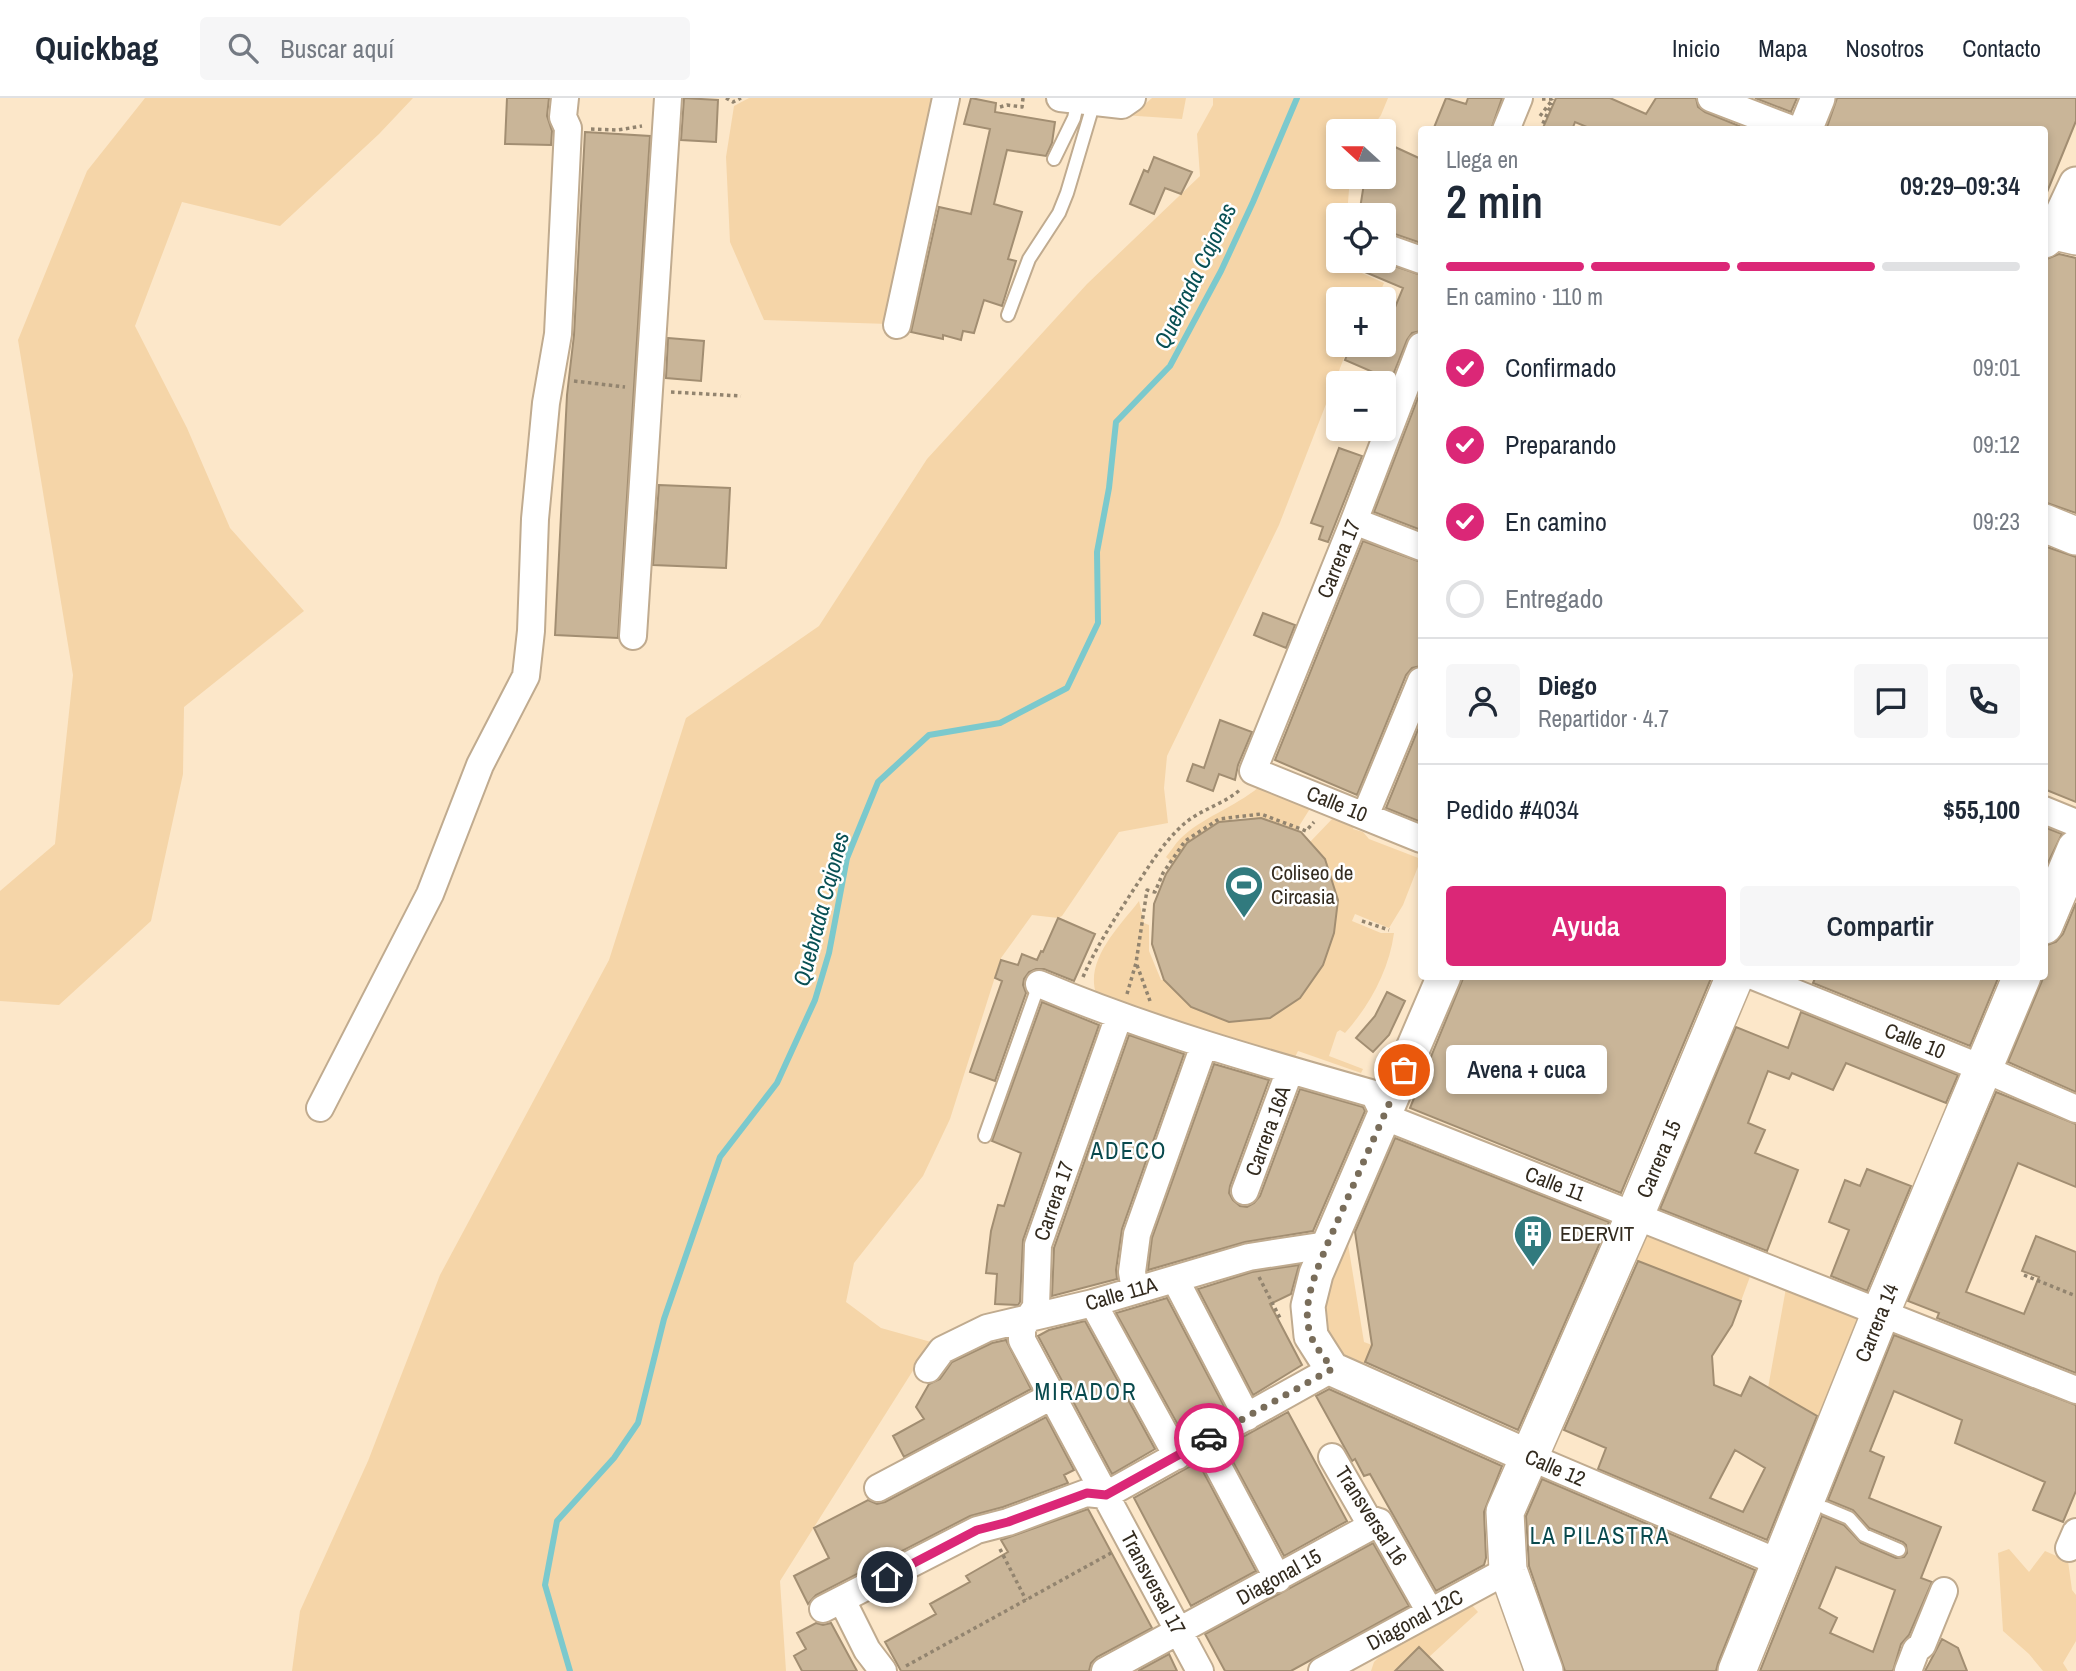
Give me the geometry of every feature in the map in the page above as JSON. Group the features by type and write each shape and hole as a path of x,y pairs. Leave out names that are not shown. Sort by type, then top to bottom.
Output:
{"main road":[{"path":"2048,525 2076,536"},
{"path":"2048,916 2076,849"},
{"name":"Carrera 15","path":"1545,1671 1508,1570 1505,1512 1635,1215 1733,980"},
{"name":"Carrera 14","path":"1737,1671 1780,1563 1817,1505 1881,1312 2020,980"}],"street":[{"path":"320,1108 430,894 480,765 526,676 531,631 535,519 546,403 558,334 568,128 563,117 565,98"},
{"path":"897,325 946,98"},
{"path":"1508,126 1519,98"},
{"path":"1711,98 1784,126"},
{"path":"1807,126 1818,98"},
{"path":"1078,100 1125,100"},
{"path":"633,636 667,110"},
{"path":"2055,234 2076,184"},
{"path":"1396,251 1418,259"},
{"name":"Carrera 17","path":"1253,771 1418,354"},
{"path":"1354,521 1418,546"},
{"path":"1365,816 1418,688"},
{"name":"Calle 10","path":"1253,771 1418,838"},
{"path":"2048,812 2076,823"},
{"path":"883,1671 833,1604 977,1530 1008,1522 1087,1493 1106,1495 1332,1369 1311,1336 1307,1306 1316,1274 1442,980"},
{"name":"Calle 10","path":"1764,980 2076,1109"},
{"path":"1040,984 1119,1016 1203,1045 1374,1094 1385,1117"},
{"name":"Carrera 17","path":"1106,1495 1023,1340 1022,1328 1036,1307 1038,1244 1119,1016"},
{"path":"1135,1290 1132,1272 1137,1234 1203,1045"},
{"name":"Carrera 16A","path":"1245,1191 1290,1070"},
{"name":"Calle 11","path":"1385,1117 2076,1390"},
{"name":"Calle 11A","path":"928,1369 942,1350 987,1328 1093,1303 1249,1257 1327,1245"},
{"path":"1175,1279 1247,1417"},
{"path":"1093,1303 1177,1456"},
{"name":"Calle 12","path":"1332,1369 1780,1563"},
{"path":"878,1488 1052,1396"},
{"path":"1204,1440 1278,1578"},
{"name":"Transversal 16","path":"1332,1457 1367,1518 1379,1522 1430,1612"},
{"name":"Transversal 17","path":"1106,1495 1200,1671"},
{"name":"Diagonal 15","path":"1105,1671 1379,1522"},
{"name":"Diagonal 12C","path":"1322,1671 1351,1664 1430,1612 1508,1570"},
{"path":"1908,1671 1944,1591"}],"lane":[{"path":"1054,159 1074,118 1078,100"},
{"path":"1008,316 1029,259 1059,213 1067,193 1078,100"},
{"path":"985,1136 1040,984"},
{"path":"1817,1505 1849,1518 1864,1535 1899,1550"}],"path":[{"path":"726,98 733,102 741,98"},
{"path":"1000,107 1022,107 1023,98"},
{"path":"1543,98 1554,98"},
{"path":"1534,124 1554,98"},
{"path":"1542,126 1554,98"},
{"path":"568,128 618,130 667,110"},
{"path":"1074,999 1110,926 1171,836 1188,821 1228,801 1241,789 1253,771"},
{"path":"1119,1016 1133,980 1147,890 1155,892 1185,841 1219,819 1261,814 1306,831 1331,801"},
{"path":"1362,920 1389,930"},
{"path":"1136,963 1150,1000 1164,1023 1161,1030"},
{"path":"2025,1275 2076,1296"},
{"path":"988,1527 1026,1600"},
{"path":"897,1671 1131,1542"}],"shaded area":[{"path":"145,98 413,98 379,134 280,226 182,202 135,326 187,428 230,528 304,611 184,707 183,774 151,921 59,1005 0,1001 0,891 55,844 73,675 18,340 87,171"},
{"path":"749,98 939,98 889,324 764,320 730,242 726,157 734,106"},
{"path":"1152,98 1186,98 1182,119 1108,114 1137,111"},
{"path":"1213,98 1388,98 1378,119 1326,119 1326,189 1349,189 1348,203 1326,203 1326,273 1362,273 1384,283 1382,287 1326,287 1326,357 1344,357 1339,371 1326,371 1326,404 1279,525 1167,756 1164,788 1168,823 1119,832 1062,916 1058,918 1032,915 1001,958 950,1119 923,1176 854,1263 846,1302 881,1328 931,1342 780,1581 786,1671 292,1671 300,1611 368,1461 440,1275 609,960 686,718 819,626 927,459 1087,284 1200,176 1197,134 1213,105"},
{"path":"1259,787 1311,807 1296,831 1265,819 1233,819 1209,827 1199,834 1173,863 1166,857 1188,832"},
{"path":"1334,817 1356,824 1353,829 1363,832 1369,839 1418,858 1418,867 1403,905 1389,928 1355,914 1352,921 1381,933 1394,933 1388,960 1377,986 1363,1011 1345,1033 1340,1030 1337,1032 1329,1056 1363,1069 1361,1073 1298,1051 1295,1057 1366,1083 1291,1063 1096,994 1095,968 1100,956 1114,932 1139,901 1144,923 1149,925 1149,951 1161,980 1191,1007 1229,1022 1270,1018 1301,998 1323,965 1334,933 1338,900 1325,859 1310,842"},
{"path":"1642,1232 1751,1274 1741,1301 1632,1259"},
{"path":"1344,1244 1348,1244 1364,1342 1372,1345 1361,1370 1343,1357 1332,1343 1326,1328 1326,1297"},
{"path":"1786,1288 1867,1318 1827,1421 1768,1388"},
{"path":"2009,1549 2029,1572 2045,1551 2068,1561 2072,1590 2076,1595 2076,1641 2063,1663 2068,1671 2043,1671 2029,1654 2003,1631 1998,1553"},
{"path":"1471,1604 1478,1612 1429,1657 1418,1647 1397,1671 1371,1671 1379,1657"}],"building":[{"path":"507,98 549,98 547,116 552,131 551,145 505,144"},
{"path":"684,98 718,100 716,142 681,140"},
{"path":"971,98 996,103 995,112 1055,122 1052,143 1046,156 1007,150 994,204 1022,212 1008,259 1016,261 1002,306 984,300 974,333 963,331 961,340 943,335 943,339 911,332 939,207 971,214 990,129 964,124"},
{"path":"1446,98 1466,104 1468,98 1502,98 1492,126 1435,126"},
{"path":"1556,98 1610,98 1646,114 1656,98 1696,98 1698,107 1705,112 1739,126 1584,126 1575,122 1574,126 1544,126"},
{"path":"1755,98 1797,98 1791,112"},
{"path":"1837,98 2076,98 2076,121 2048,190 2048,126 1827,126"},
{"path":"585,132 650,136 618,638 555,635 567,395 574,335"},
{"path":"1396,147 1418,158 1418,242 1396,234 1396,203 1361,203 1363,189 1396,189"},
{"path":"1154,157 1192,172 1181,194 1165,188 1154,214 1130,204 1144,170 1148,172"},
{"path":"2059,254 2076,258 2076,513 2048,503 2048,258"},
{"path":"1396,266 1418,274 1418,332 1412,333 1407,340 1395,371 1370,371 1345,360 1346,357 1396,357 1396,305 1403,288 1367,273 1396,273"},
{"path":"668,338 704,341 701,381 666,378"},
{"path":"1418,398 1418,529 1374,512"},
{"path":"1339,448 1362,456 1328,542 1319,539 1323,527 1311,523"},
{"path":"659,485 730,488 726,568 653,565"},
{"path":"1363,541 1418,561 1418,667 1412,668 1406,675 1357,795 1275,760"},
{"path":"2048,547 2076,557 2076,802 2048,791"},
{"path":"1263,613 1295,625 1286,648 1254,635"},
{"path":"1220,720 1252,732 1238,765 1235,780 1219,774 1213,791 1187,781 1193,764 1204,768"},
{"path":"1418,729 1418,821 1386,808"},
{"name":"Coliseo de Circasia","path":"1261,818 1301,832 1325,859 1338,900 1334,933 1323,965 1300,998 1270,1018 1229,1022 1191,1007 1164,980 1152,944 1154,904 1166,874 1187,843 1219,822"},
{"path":"2048,829 2062,834 2048,863"},
{"path":"2076,903 2076,1092 2008,1062 2042,980 2048,980 2048,945 2056,942 2063,934"},
{"path":"1058,918 1095,934 1074,981 1044,969 1029,972 1023,985 1026,993 995,1081 970,1072 1002,981 995,978 1001,960 1018,965 1022,954 1037,960"},
{"path":"1462,980 1710,980 1621,1193 1410,1108"},
{"path":"1814,980 1997,980 1970,1046 1813,983"},
{"path":"1387,992 1405,1001 1389,1035 1373,1052 1356,1038 1375,1016"},
{"path":"1042,1002 1099,1025 1023,1240 1020,1302 1018,1305 995,1304 997,1274 986,1273 991,1231 998,1205 1004,1206 1021,1153 992,1141"},
{"path":"1801,1012 1958,1075 1946,1103 1846,1063 1833,1090 1792,1073 1789,1079 1768,1071 1748,1123 1765,1130 1755,1153 1798,1170 1767,1251 1660,1209 1736,1027 1788,1048"},
{"path":"1129,1035 1184,1054 1122,1229 1117,1279 1052,1296 1054,1248"},
{"path":"1214,1064 1269,1080 1230,1186 1229,1193 1240,1206 1247,1207 1260,1196 1300,1089 1363,1107 1365,1111 1313,1231 1245,1242 1148,1270 1152,1238"},
{"path":"1996,1092 2076,1124 2076,1187 2018,1163 1966,1292 2024,1314 2039,1277 2022,1271 2036,1236 2076,1252 2076,1373 1937,1318 1939,1313 1908,1301"},
{"path":"1395,1138 1609,1222 1518,1430 1365,1362 1372,1345 1355,1232"},
{"path":"1867,1169 1911,1186 1867,1291 1831,1276 1849,1230 1829,1222 1845,1180 1860,1186"},
{"path":"1638,1261 1741,1301 1732,1325 1712,1356 1714,1385 1741,1396 1750,1377 1817,1416 1767,1540 1598,1469 1606,1448 1564,1430","holes":["1735,1450 1765,1468 1743,1512 1710,1498"]},
{"path":"1299,1265 1291,1294 1270,1304 1302,1365 1253,1395 1198,1289 1252,1272"},
{"path":"1167,1298 1226,1410 1183,1434 1116,1313"},
{"path":"1085,1321 1155,1449 1112,1474 1038,1336 1049,1330"},
{"path":"1894,1335 2076,1405 2076,1491 2063,1522 2033,1510 2045,1482 1955,1443 1962,1420 1894,1391 1870,1451 1884,1457 1869,1498 1941,1527 1921,1578 1932,1582 1909,1635 1901,1644 1893,1671 1760,1671 1822,1516 1844,1525 1861,1543 1896,1558 1904,1557 1907,1553 1903,1542 1869,1528 1853,1510 1828,1500","holes":["1836,1567 1895,1590 1873,1652 1830,1633 1837,1618 1819,1608"]},
{"path":"1006,1340 1031,1389 904,1457 893,1436 924,1419 916,1407 929,1384 940,1379 952,1362 992,1343"},
{"path":"1329,1389 1502,1466 1484,1512 1484,1565 1436,1591 1370,1474 1364,1476 1355,1459 1352,1461 1316,1396"},
{"path":"1288,1412 1347,1521 1284,1556 1225,1447"},
{"path":"1046,1417 1074,1470 1064,1475 1068,1483 970,1516 816,1595 808,1604 794,1576 829,1558 814,1528 868,1500 877,1504 885,1502"},
{"path":"1198,1462 1256,1571 1191,1606 1134,1498"},
{"path":"1542,1479 1755,1570 1716,1671 1565,1671 1529,1566 1526,1516"},
{"path":"1088,1509 1152,1628 1097,1657 1091,1663 1089,1671 901,1671 885,1642 936,1614 930,1604 970,1582 966,1576 1008,1552 1001,1540"},
{"path":"1373,1543 1409,1606 1291,1671 1225,1671 1205,1634"},
{"path":"816,1623 831,1623 857,1671 802,1671 794,1656 806,1649 797,1633"},
{"path":"1942,1639 1958,1648 1967,1671 1925,1671"},
{"path":"1419,1647 1443,1671 1395,1671"},
{"path":"1169,1654 1177,1671 1138,1671"}],"waterway":[{"name":"Quebrada Cajones","path":"570,1671 545,1585 557,1521 614,1458 638,1423 664,1319 720,1157 777,1083 815,1000 829,953 847,858 878,782 929,735 1000,723 1067,688 1098,623 1097,552 1109,488 1116,422 1170,366 1221,271 1297,98"}],"way so far":[{"path":"1209,1438 1332,1369 1311,1336 1307,1306 1327,1245 1404,1070"}],"place":[{"name":"Coliseo de Circasia","path":"1244,919"},
{"name":"Avena + cuca","path":"1404,1070"},
{"name":"EDERVIT","path":"1533,1268"}],"district":[{"name":"ADECO","path":"1129,1151"},
{"name":"MIRADOR","path":"1086,1392"},
{"name":"LA PILASTRA","path":"1600,1536"}],"route":[{"path":"887,1577 977,1530 1008,1522 1087,1493 1106,1495 1209,1438"}]}
